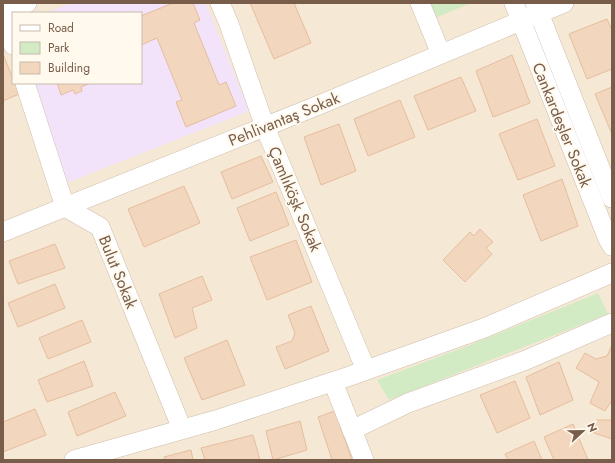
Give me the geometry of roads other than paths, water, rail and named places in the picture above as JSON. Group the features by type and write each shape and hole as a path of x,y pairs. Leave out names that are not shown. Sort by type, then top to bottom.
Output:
{"street":[{"path":"12,42 3,13 27,3"},
{"name":"Çamlıköşk Sokak","path":"220,3 229,24 265,127 366,370"},
{"path":"420,3 440,54"},
{"name":"Cankardeşler Sokak","path":"514,3 611,241"},
{"name":"Pehlivantaş Sokak","path":"3,232 265,127 521,21 537,8 564,3"},
{"name":"Cankardeşler Sokak","path":"537,8 612,198"},
{"path":"25,84 65,207"},
{"name":"Bulut Sokak","path":"65,207 100,227 182,429"},
{"path":"74,460 182,429 333,382 484,328 612,273"},
{"path":"352,430 408,403 526,360 612,324"},
{"path":"333,382 364,460"}]}
